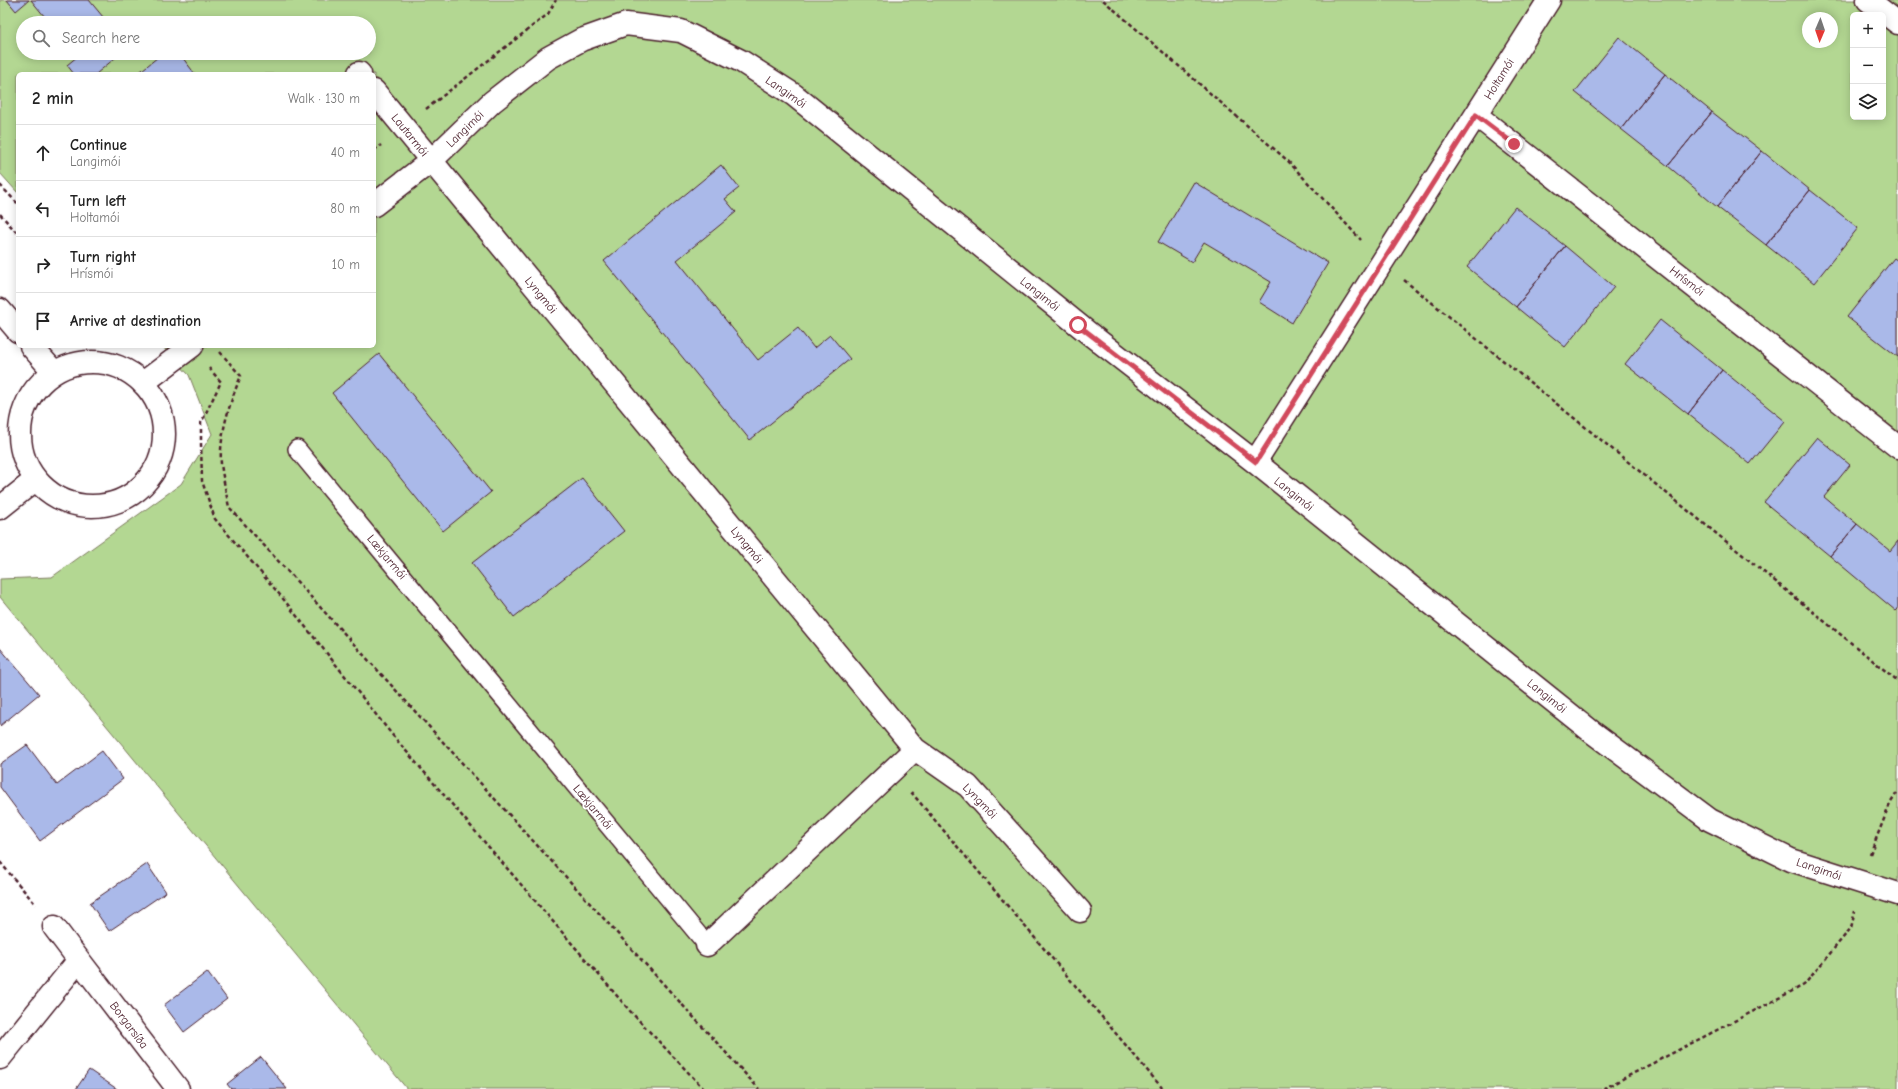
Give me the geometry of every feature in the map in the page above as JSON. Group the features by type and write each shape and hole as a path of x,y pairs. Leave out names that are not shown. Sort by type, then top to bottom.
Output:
{"street":[{"name":"Holtamói","path":"1256,462 1548,0"},
{"path":"1868,0 1898,23"},
{"name":"Langimói","path":"376,203 431,161 492,102 548,58 581,40 626,24 681,31 741,61 794,95 1091,335 1256,462 1592,732 1710,820 1791,860 1898,894"},
{"name":"Lautarmói","path":"376,93 431,161"},
{"name":"Hrísmói","path":"1476,115 1898,447"},
{"name":"Lyngmói","path":"431,161 915,749 968,786 1080,911"},
{"path":"0,310 16,328"},
{"path":"33,348 54,372"},
{"path":"143,383 189,348"},
{"path":"101,362 125,369 143,383 157,402 163,424 163,447 155,469 141,487 122,500 100,506 77,505 54,496 35,480 23,458 19,434 23,410 35,388 54,372 77,363 101,362"},
{"path":"0,508 35,480"},
{"name":"Lækjarmói","path":"708,945 915,749"},
{"name":"Borgarsíða","path":"54,927 178,1089"},
{"path":"0,1058 80,960"}],"lane":[{"name":"Lækjarmói","path":"297,449 708,945"}],"path":[{"path":"376,148 548,14 556,0"},
{"path":"1103,0 1288,161 1382,263 1898,680"},
{"path":"0,185 16,202"},
{"path":"0,214 16,232"},
{"path":"194,348 221,382 202,423 201,443 202,481 215,519 280,595 404,748 630,1011 704,1089"},
{"path":"219,351 241,376 230,400 223,440 221,462 229,507 758,1089"},
{"path":"892,770 1163,1089"},
{"path":"1603,1089 1804,985 1851,928 1872,847 1890,804 1898,791"},
{"path":"0,862 54,927"}],"green space":[{"path":"0,0 1898,0 1898,1089 407,1089 0,597 0,579 52,577 181,484 212,434 189,375 164,348 376,348 376,72 16,72 16,191 0,173"}],"building":[{"path":"7,0 29,0 16,11"},
{"path":"31,0 89,0 102,16 44,16"},
{"path":"1619,37 1665,74 1621,129 1575,92"},
{"path":"73,60 113,60 98,72 72,72 67,65"},
{"path":"154,60 184,60 193,72 139,72"},
{"path":"1665,74 1712,112 1668,166 1621,129"},
{"path":"1712,112 1762,151 1717,207 1668,166"},
{"path":"1762,151 1810,190 1766,245 1717,207"},
{"path":"721,165 739,188 725,199 736,212 677,260 758,360 798,328 814,348 830,335 850,359 750,440 604,261"},
{"path":"1194,182 1328,263 1292,323 1259,302 1271,282 1204,242 1192,262 1158,242"},
{"path":"1810,190 1858,228 1814,283 1766,245"},
{"path":"1515,207 1565,246 1516,307 1467,267"},
{"path":"1565,246 1614,287 1565,347 1516,307"},
{"path":"1894,258 1898,261 1898,357 1847,317"},
{"path":"1660,320 1722,370 1688,414 1625,364"},
{"path":"379,354 491,492 443,531 332,393"},
{"path":"1722,370 1785,421 1750,464 1688,414"},
{"path":"1817,437 1850,465 1824,497 1857,524 1830,556 1764,502"},
{"path":"582,478 624,531 514,617 472,563"},
{"path":"1857,524 1890,551 1898,541 1898,609 1896,611 1830,556"},
{"path":"0,648 39,694 0,726"},
{"path":"27,745 57,785 102,751 123,779 40,841 0,787 0,764"},
{"path":"147,864 166,892 109,931 90,903"},
{"path":"207,972 227,999 184,1032 164,1005"},
{"path":"261,1057 287,1089 231,1089 227,1084"},
{"path":"89,1070 117,1089 76,1089"}],"route":[{"path":"1078,325 1256,462 1476,115 1514,144"}]}
